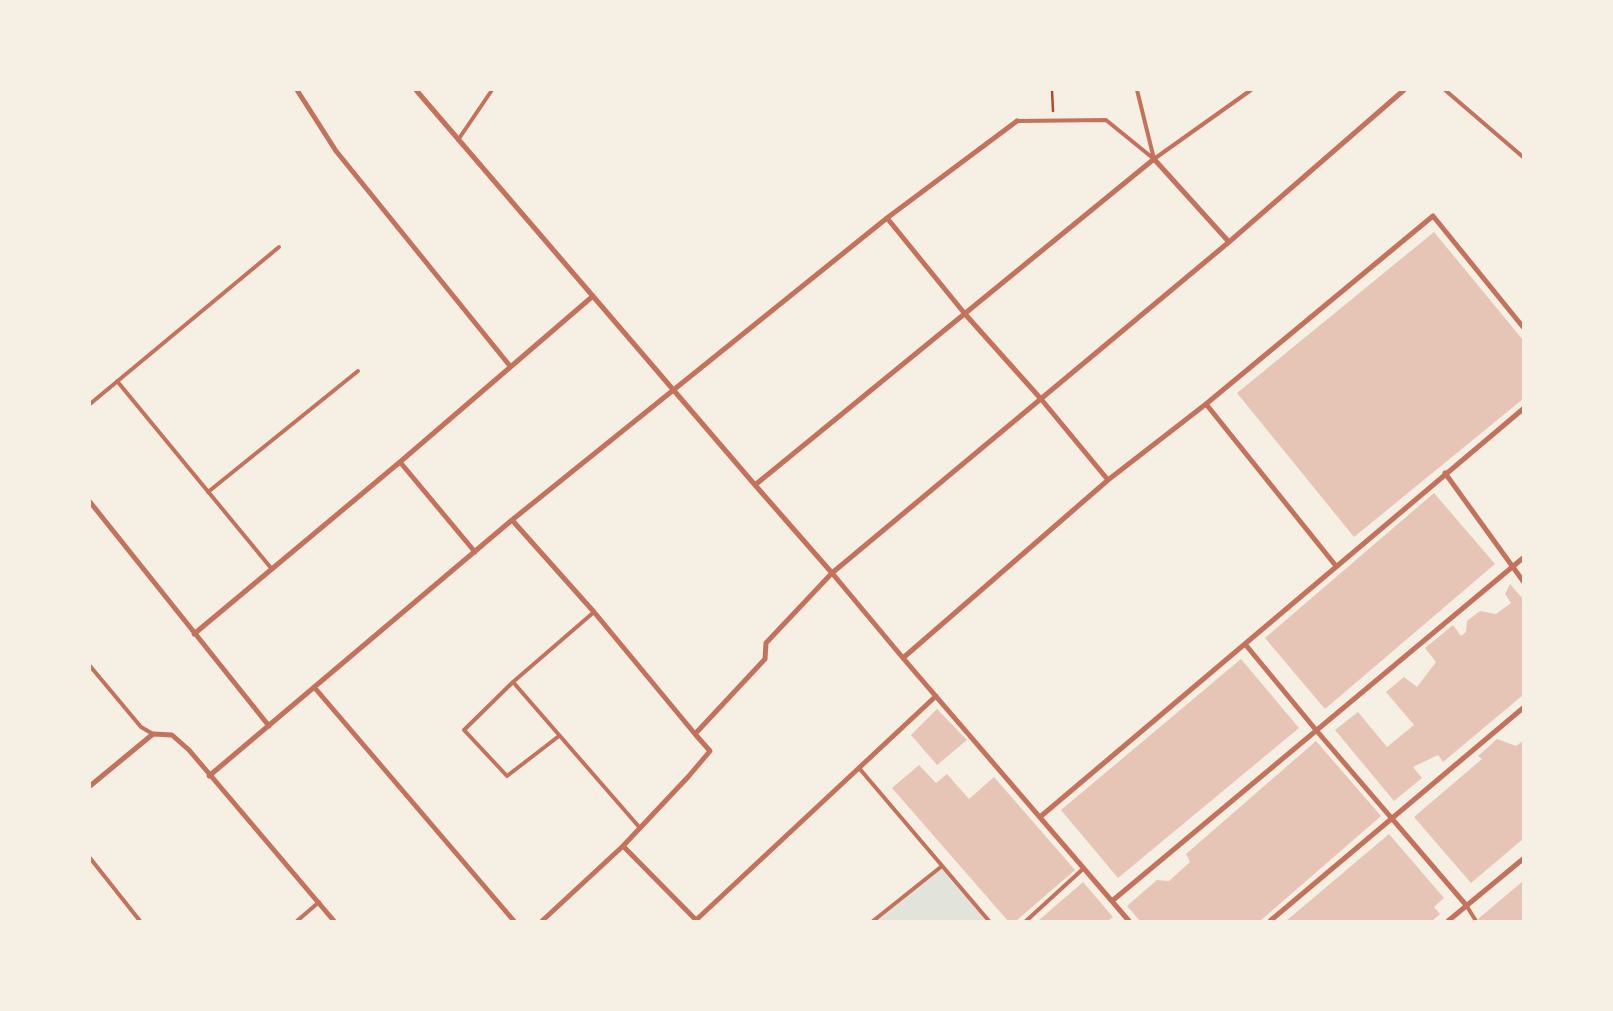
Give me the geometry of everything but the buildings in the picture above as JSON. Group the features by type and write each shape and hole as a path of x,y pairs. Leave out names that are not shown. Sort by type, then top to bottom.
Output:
{"street":[{"path":"297,90 336,151 510,366"},
{"path":"416,90 1129,921"},
{"path":"695,734 765,659 766,643 832,573 1229,242 1404,90"},
{"path":"209,776 512,520 887,218 1017,122"},
{"path":"755,485 1154,159 1229,242"},
{"path":"903,658 1108,480 1206,404 1433,216 1523,328"},
{"path":"887,218 965,314 1041,399 1108,480"},
{"path":"194,634 400,462 593,296"},
{"path":"1206,404 1336,566"},
{"path":"1040,817 1523,409"},
{"path":"400,462 475,552"},
{"path":"1445,473 1523,581"},
{"path":"90,502 269,726"},
{"path":"512,520 594,612 710,751 623,846 542,921"},
{"path":"1112,901 1523,558"},
{"path":"1245,644 1466,906"},
{"path":"314,687 514,921"},
{"path":"623,846 696,921 936,696"},
{"path":"1270,921 1523,708"},
{"path":"90,786 154,734 172,735 189,750 209,776 334,921"},
{"path":"1448,921 1523,859"}],"lane":[{"path":"458,140 492,90"},
{"path":"1137,90 1154,159"},
{"path":"1154,159 1251,90"},
{"path":"1445,90 1523,157"},
{"path":"1017,122 1106,120 1154,159"},
{"path":"90,404 279,247"},
{"path":"208,492 358,371"},
{"path":"117,381 271,568"},
{"path":"560,736 507,776 464,730 513,682 594,612"},
{"path":"90,666 141,727 154,734"},
{"path":"513,682 640,828"},
{"path":"859,768 989,921"},
{"path":"90,858 140,921"},
{"path":"873,921 942,866"},
{"path":"1026,921 1084,868"},
{"path":"297,921 319,902"},
{"path":"1466,906 1476,921"}],"path":[{"path":"1052,90 1054,121"}],"shaded area":[{"path":"942,866 989,921 873,921"}]}
